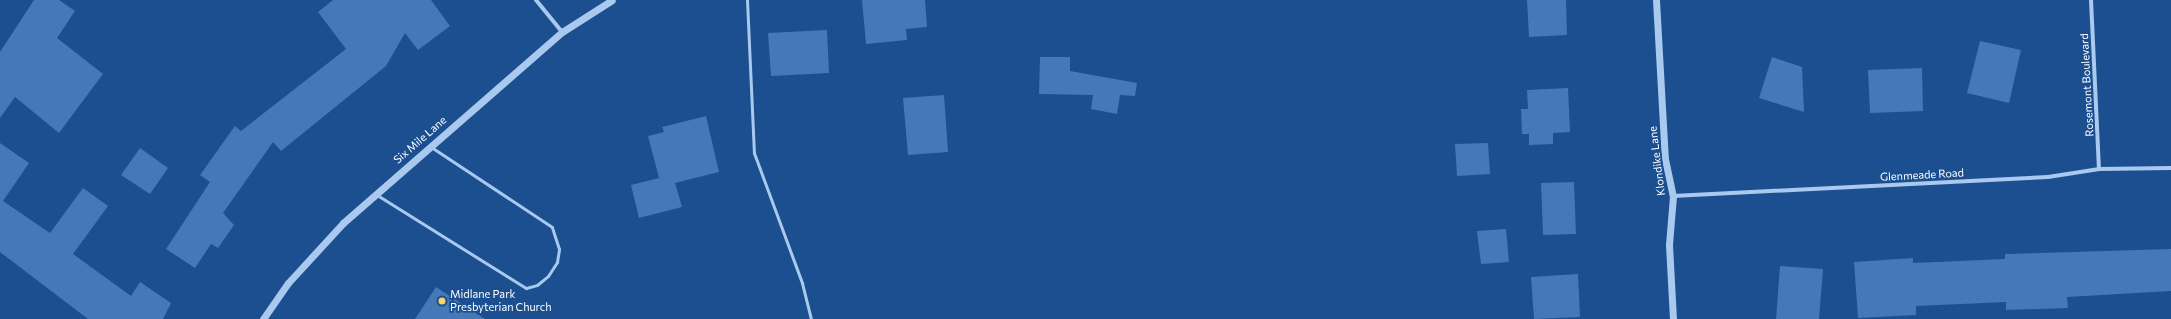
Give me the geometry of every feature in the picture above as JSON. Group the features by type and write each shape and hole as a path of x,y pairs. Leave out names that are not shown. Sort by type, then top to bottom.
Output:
{"street":[{"path":"536,0 562,32"},
{"name":"Six Mile Lane","path":"263,319 288,283 343,222 562,32 612,0"},
{"name":"Klondike Lane","path":"1656,0 1665,159 1673,196 1669,245 1673,319"},
{"name":"Rosemont Boulevard","path":"2091,0 2099,169"},
{"name":"Glenmeade Road","path":"1673,196 2041,177 2099,169 2171,168"}],"lane":[{"path":"747,0 754,152 802,282 811,319"},
{"path":"375,194 526,288 537,285 548,276 557,262 559,249 552,227 430,146"}],"building":[{"path":"34,0 59,0 75,11 57,38 103,74 59,133 15,97 0,118 0,52"},
{"path":"333,0 431,0 450,26 418,50 405,33 386,66 281,151 273,142 223,213 234,225 218,248 211,244 195,268 166,249 210,182 200,175 235,126 241,131 346,49 318,12"},
{"path":"862,0 925,0 927,27 906,29 907,40 866,44"},
{"path":"1527,0 1566,0 1567,35 1529,37"},
{"path":"827,30 829,73 771,76 768,33"},
{"path":"1980,41 2021,50 2009,103 1967,93"},
{"path":"1040,57 1070,57 1070,71 1137,83 1135,96 1120,95 1117,114 1091,109 1093,95 1039,94"},
{"path":"1772,57 1802,67 1804,112 1759,98"},
{"path":"1922,68 1923,111 1870,113 1868,70"},
{"path":"1568,88 1570,132 1553,133 1553,144 1529,145 1529,134 1522,134 1521,109 1528,109 1527,90"},
{"path":"944,95 948,152 908,155 903,98"},
{"path":"706,116 719,172 675,183 682,207 639,218 631,185 659,178 648,136 664,132 662,127"},
{"path":"0,143 29,163 3,201 50,233 83,188 108,206 73,254 131,296 140,282 171,303 163,319 88,319 0,252"},
{"path":"1488,143 1490,174 1457,176 1455,144"},
{"path":"140,148 168,168 150,194 121,175"},
{"path":"1574,182 1576,234 1543,235 1541,183"},
{"path":"1506,229 1509,262 1481,264 1477,231"},
{"path":"2171,249 2171,291 2067,297 2068,308 2006,310 2006,302 1916,306 1916,315 1858,318 1854,262 1913,258 1913,263 2005,259 2005,254"},
{"path":"1780,266 1823,269 1819,319 1776,319"},
{"path":"1578,274 1580,317 1534,319 1531,277"},
{"name":"Midlane Park Presbyterian Church","path":"436,287 485,319 415,319"}],"place":[{"name":"Midlane Park Presbyterian Church","path":"442,301"}]}
